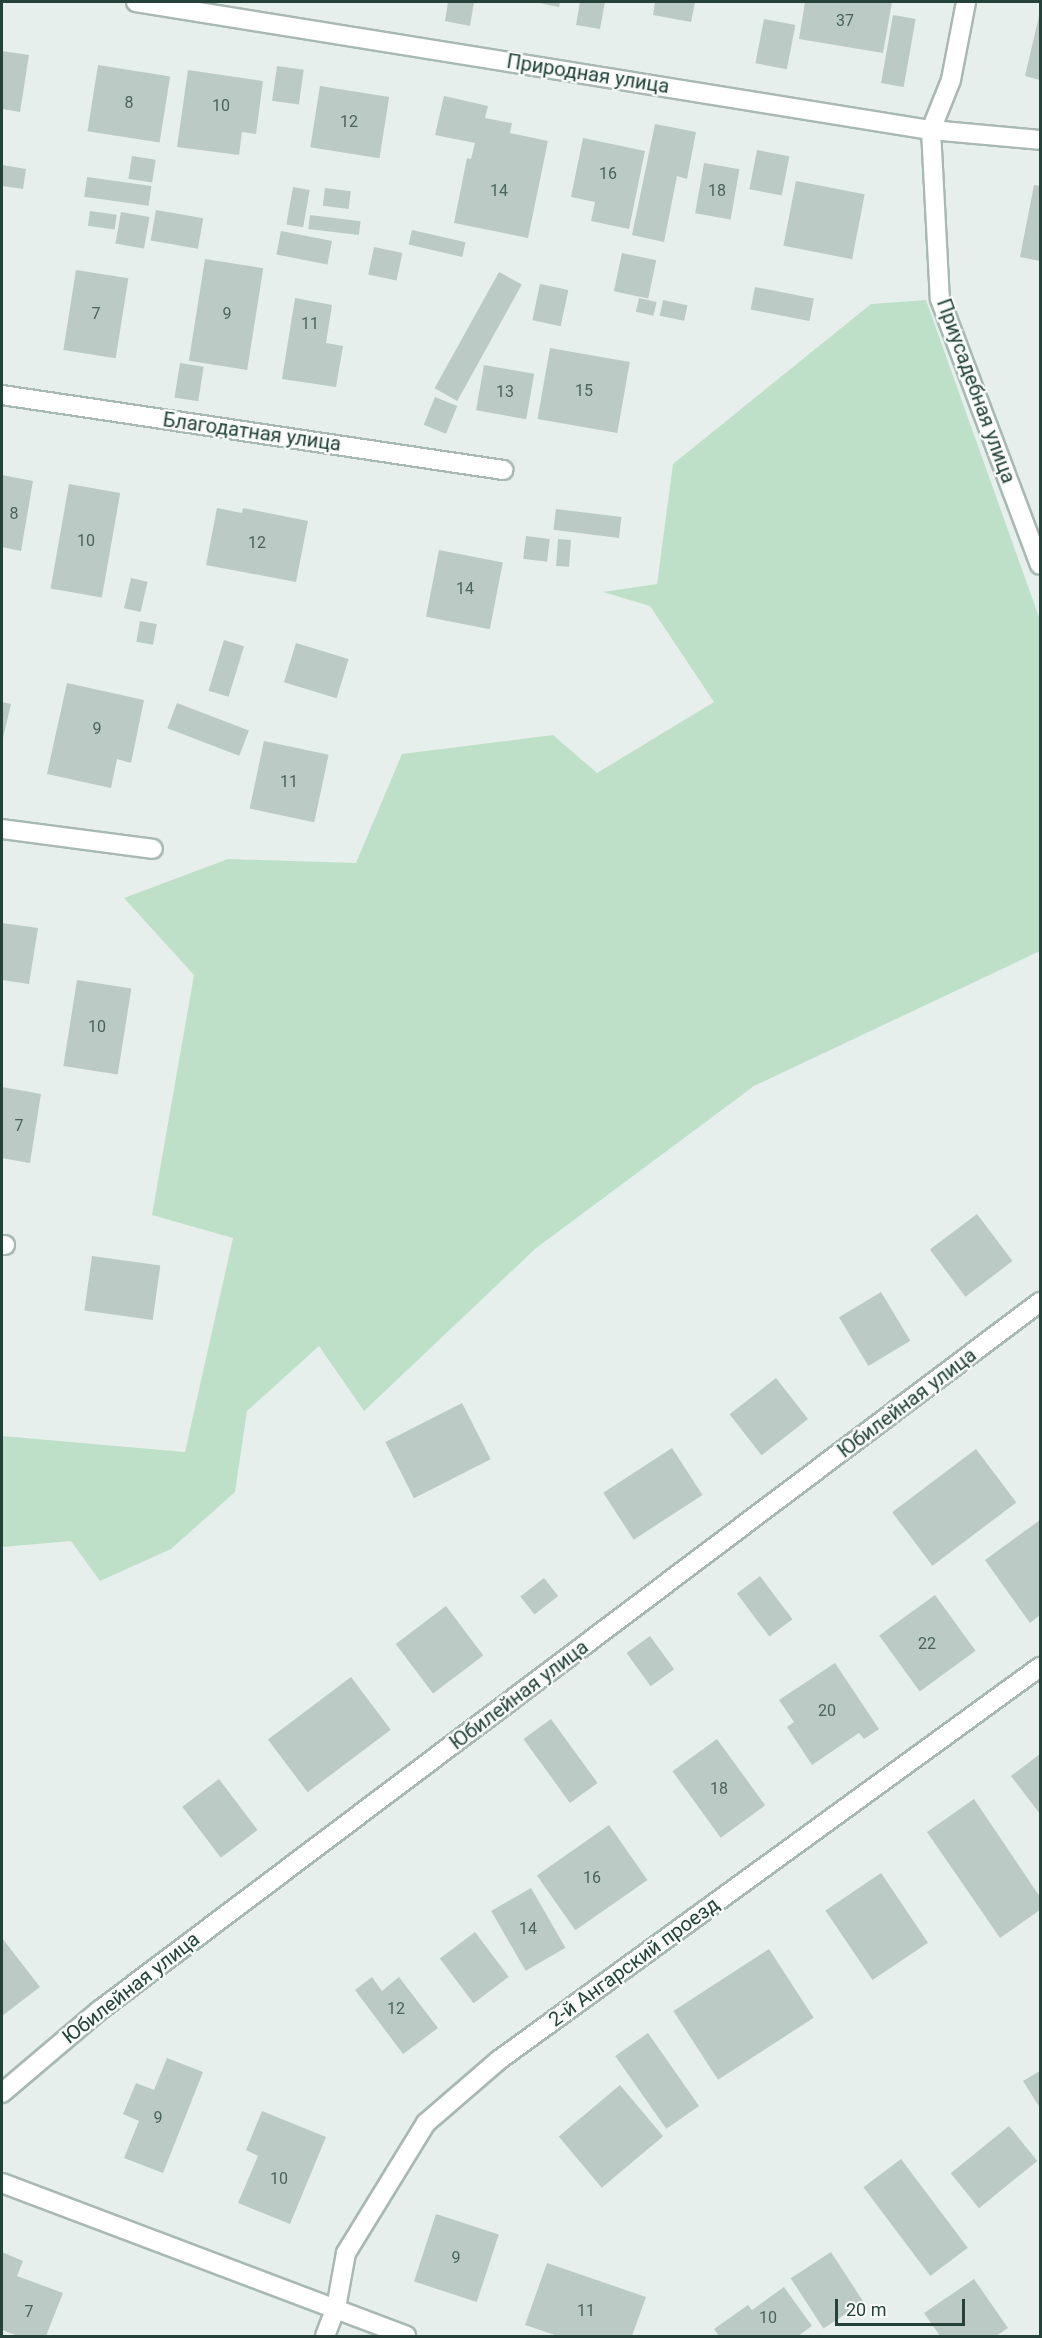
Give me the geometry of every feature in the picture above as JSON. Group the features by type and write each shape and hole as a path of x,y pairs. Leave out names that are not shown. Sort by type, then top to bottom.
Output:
{"street":[{"name":"Природная улица","path":"136,2 931,130 1041,140"},
{"name":"Приусадебная улица","path":"966,2 951,80 931,130 940,299 1041,565"},
{"name":"Благодатная улица","path":"2,395 502,470"},
{"path":"2,829 153,849"},
{"name":"Юбилейная улица","path":"2,2093 109,2003 1041,1302"},
{"name":"2-й Ангарский проезд","path":"325,2337 336,2308 346,2253 426,2122 499,2060 1041,1666"},
{"path":"2,2184 336,2308 406,2337"}],"green space":[{"path":"926,300 1040,620 1040,951 754,1086 535,1249 364,1411 319,1346 247,1411 235,1492 171,1549 100,1581 71,1541 2,1547 2,1436 185,1452 233,1238 152,1215 194,975 124,898 228,859 356,863 402,754 553,735 597,773 714,702 650,606 603,592 657,584 673,464 871,304"}],"building":[{"path":"448,2 474,2 470,26 445,21"},
{"path":"534,2 560,2 559,7"},
{"path":"580,2 605,2 600,29 576,25"},
{"path":"655,2 695,2 691,22 653,15"},
{"path":"805,2 892,2 883,53 799,39"},
{"path":"1040,12 1040,80 1025,76"},
{"path":"893,15 916,19 904,87 881,83"},
{"path":"764,19 795,25 787,69 755,63"},
{"path":"2,51 29,55 20,112 2,109"},
{"path":"98,65 170,76 160,143 88,131"},
{"path":"277,66 304,70 299,104 272,101"},
{"path":"188,70 263,81 256,134 242,132 239,155 177,147"},
{"path":"320,86 389,97 379,158 310,147"},
{"path":"444,96 488,106 485,118 512,123 510,133 548,141 528,238 454,223 467,158 471,159 475,143 435,135"},
{"path":"655,124 696,132 687,179 677,176 664,242 632,235"},
{"path":"583,138 645,151 629,229 591,221 595,202 571,197"},
{"path":"757,150 789,156 782,196 749,189"},
{"path":"132,156 156,160 152,182 128,179"},
{"path":"704,163 739,169 731,219 695,213"},
{"path":"2,165 26,169 23,189 2,186"},
{"path":"87,177 151,186 149,206 84,197"},
{"path":"796,181 865,194 852,259 783,246"},
{"path":"1034,185 1040,186 1040,261 1020,257"},
{"path":"293,187 310,190 303,227 286,224"},
{"path":"325,188 351,191 349,209 323,206"},
{"path":"156,210 203,218 198,249 151,241"},
{"path":"90,211 117,215 115,230 88,226"},
{"path":"121,212 150,217 144,249 115,244"},
{"path":"310,215 361,221 359,235 308,229"},
{"path":"412,230 466,242 462,257 409,245"},
{"path":"281,231 332,241 327,264 276,255"},
{"path":"374,247 402,253 397,280 368,274"},
{"path":"622,253 656,260 648,298 614,291"},
{"path":"205,259 263,268 247,370 189,361"},
{"path":"76,270 128,278 116,358 63,350"},
{"path":"499,272 522,285 457,401 435,388"},
{"path":"540,284 568,290 561,326 532,320"},
{"path":"755,287 814,298 810,321 751,310"},
{"path":"295,298 332,305 326,343 343,346 336,387 282,379"},
{"path":"639,298 657,302 653,316 636,312"},
{"path":"663,300 687,305 684,321 660,316"},
{"path":"550,348 630,362 617,433 537,419"},
{"path":"180,363 204,367 198,401 175,398"},
{"path":"484,365 534,374 526,419 476,410"},
{"path":"435,397 457,406 446,434 424,425"},
{"path":"2,475 33,481 21,551 2,547"},
{"path":"69,484 120,493 102,597 51,588"},
{"path":"217,508 242,513 243,508 308,521 296,582 206,565"},
{"path":"556,509 622,517 619,538 553,530"},
{"path":"526,536 550,539 547,562 523,559"},
{"path":"558,539 571,540 569,567 556,566"},
{"path":"439,550 503,562 490,629 426,617"},
{"path":"131,578 148,582 141,612 124,608"},
{"path":"140,621 157,624 153,645 136,642"},
{"path":"224,640 244,646 229,697 209,691"},
{"path":"296,643 349,659 337,698 284,682"},
{"path":"67,683 144,700 131,763 117,759 111,788 47,774"},
{"path":"2,702 11,704 2,742"},
{"path":"177,703 249,731 239,756 167,728"},
{"path":"264,741 329,755 314,822 250,808"},
{"path":"2,923 38,928 29,984 2,980"},
{"path":"77,980 131,989 118,1075 63,1066"},
{"path":"2,1087 41,1094 30,1163 2,1158"},
{"path":"977,1214 1013,1261 965,1297 930,1250"},
{"path":"92,1256 160,1266 153,1320 84,1310"},
{"path":"881,1292 910,1341 868,1366 839,1317"},
{"path":"776,1378 808,1419 762,1455 730,1414"},
{"path":"462,1403 491,1459 414,1498 385,1442"},
{"path":"672,1448 702,1495 634,1540 603,1493"},
{"path":"976,1449 1016,1503 932,1566 892,1512"},
{"path":"1040,1520 1040,1615 1030,1623 985,1560"},
{"path":"760,1576 792,1619 769,1637 737,1593"},
{"path":"544,1578 558,1596 535,1615 520,1596"},
{"path":"935,1595 976,1651 920,1691 879,1636"},
{"path":"446,1606 483,1656 433,1693 396,1644"},
{"path":"650,1636 674,1669 651,1686 627,1653"},
{"path":"835,1663 879,1729 864,1739 859,1733 812,1765 787,1727 794,1722 779,1700"},
{"path":"351,1677 391,1730 308,1792 268,1740"},
{"path":"551,1719 597,1783 570,1803 523,1739"},
{"path":"717,1739 765,1805 721,1838 673,1771"},
{"path":"1040,1754 1040,1814 1011,1776"},
{"path":"219,1779 258,1830 221,1858 182,1807"},
{"path":"974,1799 1040,1897 1040,1910 1000,1938 927,1832"},
{"path":"609,1825 647,1880 575,1930 537,1875"},
{"path":"881,1873 928,1943 872,1980 825,1910"},
{"path":"531,1888 566,1948 526,1971 491,1911"},
{"path":"475,1932 509,1977 474,2003 440,1958"},
{"path":"2,1938 40,1987 2,2016"},
{"path":"769,1949 814,2018 718,2080 673,2011"},
{"path":"372,1977 382,1991 399,1977 438,2028 403,2054 355,1990"},
{"path":"648,2033 699,2106 666,2129 615,2056"},
{"path":"167,2058 203,2072 163,2173 124,2158 139,2121 123,2114 136,2083 154,2090"},
{"path":"1040,2071 1040,2108 1023,2081"},
{"path":"620,2085 663,2136 602,2188 559,2136"},
{"path":"262,2111 326,2137 290,2224 238,2203 258,2156 246,2150"},
{"path":"1009,2126 1037,2161 979,2208 951,2173"},
{"path":"901,2159 968,2248 930,2276 863,2187"},
{"path":"436,2214 499,2234 477,2302 414,2282"},
{"path":"2,2252 23,2261 17,2276 63,2293 46,2336 18,2336 2,2330"},
{"path":"831,2252 864,2302 823,2328 791,2278"},
{"path":"547,2263 646,2297 632,2336 558,2336 525,2325"},
{"path":"974,2279 1008,2328 996,2336 940,2336 924,2313"},
{"path":"784,2287 812,2326 798,2336 719,2336 714,2329 748,2305 752,2310"}]}
